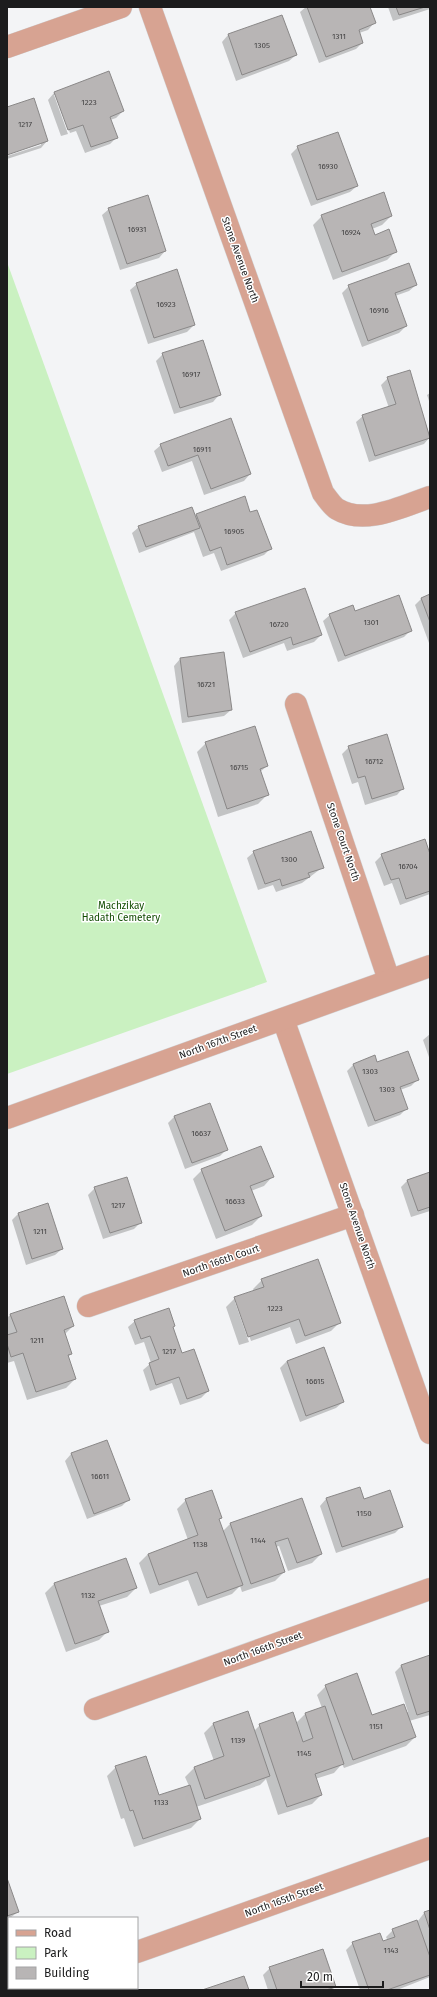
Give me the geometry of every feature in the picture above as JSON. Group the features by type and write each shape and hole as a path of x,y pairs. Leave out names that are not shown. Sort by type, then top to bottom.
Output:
{"street":[{"path":"7,47 121,7"},
{"name":"Stone Avenue North","path":"150,7 323,493 337,509 356,516 377,514 430,496"},
{"name":"Stone Court North","path":"296,704 389,980"},
{"name":"North 167th Street","path":"7,1118 430,966"},
{"name":"Stone Avenue North","path":"283,1019 430,1433"},
{"name":"North 166th Court","path":"88,1306 353,1215"},
{"name":"North 166th Street","path":"96,1709 430,1589"},
{"name":"North 165th Street","path":"138,1952 430,1848"}],"green space":[{"name":"Machzikay Hadath Cemetery","path":"7,262 267,982 7,1074"}],"building":[{"path":"307,7 370,7 376,23 359,30 363,43 326,57"},
{"path":"396,7 425,7 399,15"},
{"path":"282,15 297,55 242,75 228,34"},
{"path":"109,71 124,111 110,117 118,138 91,147 83,125 68,130 54,92"},
{"path":"34,98 48,141 7,155 7,107"},
{"path":"338,132 358,186 317,200 297,146"},
{"path":"384,192 392,216 371,224 375,235 389,229 397,252 342,272 321,215"},
{"path":"148,195 166,251 127,264 108,208"},
{"path":"409,263 417,285 395,293 407,326 368,341 348,285"},
{"path":"177,269 195,325 154,338 136,283"},
{"path":"203,340 221,395 180,408 162,353"},
{"path":"410,370 430,438 375,456 362,415 396,404 387,377"},
{"path":"231,418 251,474 211,489 198,455 168,466 160,444"},
{"path":"245,496 250,512 257,510 272,549 227,565 221,547 210,551 196,514"},
{"path":"192,507 200,528 146,547 138,526"},
{"path":"305,588 322,635 293,645 291,637 250,652 235,612"},
{"path":"430,594 430,622 421,598"},
{"path":"399,595 412,631 345,656 329,614 353,605 355,611"},
{"path":"224,652 232,710 188,717 180,658"},
{"path":"255,726 268,766 260,769 269,795 227,809 205,742"},
{"path":"387,734 404,789 372,799 365,776 358,778 348,746"},
{"path":"311,831 324,868 308,873 310,877 282,886 280,879 265,884 253,851"},
{"path":"425,839 430,854 430,891 406,899 399,878 391,880 381,854"},
{"path":"408,1051 419,1080 400,1087 408,1109 375,1121 353,1064 375,1055 377,1062"},
{"path":"210,1103 228,1150 192,1163 174,1116"},
{"path":"261,1146 274,1177 250,1186 262,1216 225,1231 201,1169"},
{"path":"430,1172 430,1207 418,1211 407,1180"},
{"path":"127,1177 142,1223 110,1233 94,1187"},
{"path":"48,1203 63,1249 32,1259 18,1213"},
{"path":"318,1259 341,1323 305,1336 299,1319 248,1337 234,1297 264,1287 261,1279"},
{"path":"64,1296 74,1326 64,1330 72,1354 68,1355 76,1379 36,1392 23,1353 11,1357 7,1344 7,1335 17,1332 10,1314"},
{"path":"169,1308 175,1326 173,1327 182,1353 194,1349 209,1391 187,1399 179,1377 156,1385 149,1363 159,1359 150,1336 141,1339 134,1320"},
{"path":"324,1347 344,1402 306,1416 287,1361"},
{"path":"107,1440 130,1500 94,1514 71,1453"},
{"path":"360,1487 364,1499 390,1490 403,1527 342,1547 326,1498"},
{"path":"212,1490 222,1518 219,1519 243,1585 207,1598 197,1572 159,1585 148,1554 198,1535 185,1499"},
{"path":"302,1498 322,1554 297,1563 288,1538 275,1542 285,1572 251,1584 230,1523"},
{"path":"126,1558 137,1588 98,1601 109,1632 75,1644 54,1583"},
{"path":"430,1655 430,1711 417,1715 401,1665"},
{"path":"357,1673 372,1715 404,1704 416,1737 353,1760 325,1685"},
{"path":"325,1706 344,1764 315,1774 322,1795 287,1807 259,1724 293,1712 303,1742 313,1738 305,1713"},
{"path":"248,1711 270,1776 205,1799 194,1767 224,1756 213,1723"},
{"path":"146,1756 159,1795 190,1785 201,1819 143,1839 133,1810 130,1811 115,1766"},
{"path":"7,1878 19,1912 7,1916"},
{"path":"430,1910 430,1930 424,1912"},
{"path":"417,1920 430,1957 430,1975 387,1990 369,1990 352,1942 380,1933 383,1941 395,1937 392,1929"},
{"path":"323,1949 336,1987 326,1990 277,1990 269,1967"},
{"path":"244,1976 249,1990 202,1990"}]}
